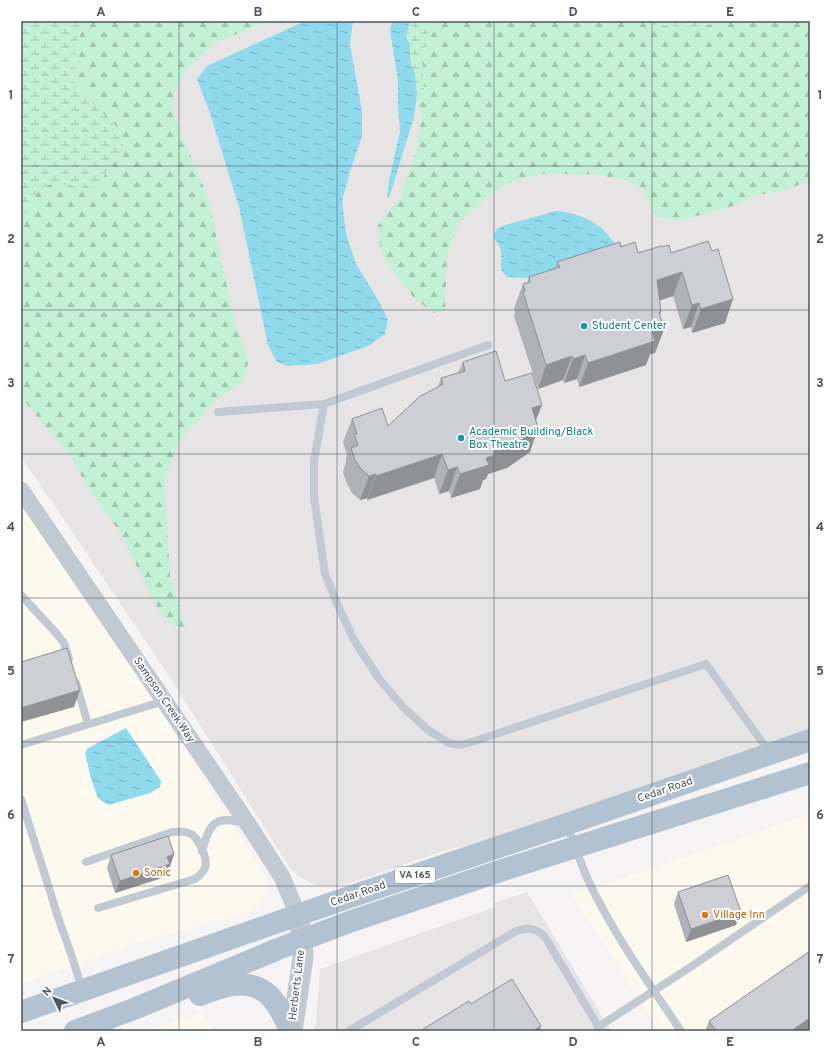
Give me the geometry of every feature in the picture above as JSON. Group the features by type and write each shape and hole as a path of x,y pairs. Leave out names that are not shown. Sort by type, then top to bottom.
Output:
{"main road":[{"name":"Cedar Road","path":"21,1012 298,915 810,740"},
{"name":"VA 165","path":"76,1031 357,919 810,773"},
{"path":"134,1008 201,994 226,986 248,984 259,988 272,998 283,1014 291,1031"}],"street":[{"name":"Sampson Creek Way","path":"21,490 248,824 282,877 298,915"},
{"name":"Herberts Lane","path":"291,1031 302,965 302,940 298,915"}],"lane":[{"path":"218,412 324,404 488,345"},
{"path":"324,404 314,461 314,498 325,574 354,640 380,680 404,708 428,730 449,743 460,745 706,664 771,754"},
{"path":"21,595 56,632 64,643 88,724"},
{"path":"21,745 164,701"},
{"path":"21,799 82,990"},
{"path":"202,851 207,835 214,824 226,819 248,824"},
{"path":"567,824 589,882 600,902 634,959 681,1031"},
{"path":"86,862 172,832 179,831 192,835 196,839 206,863 205,869 201,875 195,879 98,908"},
{"path":"349,1031 516,931 525,928 532,928 545,937 599,1029 810,886"}],"shaded area":[{"path":"64,21 810,21 810,732 537,826 440,852 351,883 330,886 315,885 301,878 290,868 175,685 21,456 21,124"},
{"path":"21,497 257,862 266,877 266,890 260,904 247,913 138,942 21,984"},
{"path":"810,814 810,1031 659,1031 572,895"},
{"path":"527,892 611,1031 313,1031 316,1024 320,969 495,907 494,903"},
{"path":"201,1012 213,1031 147,1031"}],"green space":[{"path":"21,21 92,21 81,33 75,48 74,84 116,126 124,141 123,151 96,186 91,189 62,184 45,186 38,191 33,198 31,210 26,213 21,209"},
{"path":"92,21 267,21 215,43 188,67 173,96 175,119 208,198 234,320 249,360 243,381 216,400 180,440 165,480 170,576 186,627 174,626 159,611 118,529 87,487 72,458 21,397 21,209 26,213 32,200 38,192 44,186 51,184 59,183 91,189 96,186 123,151 116,126 74,84 75,48 81,33"},
{"path":"410,21 432,21 422,58 424,91 417,95 415,74 410,59 410,45 406,37"},
{"path":"432,21 632,21 641,23 707,25 718,21 810,21 810,180 786,190 753,196 733,206 678,221 657,217 642,189 623,179 592,174 581,175 547,173 515,180 488,196 458,224 447,255 445,310 434,313 415,299 388,265 383,257 378,236 378,225 400,198 417,148 421,118 417,95 424,91 422,58"},
{"path":"632,21 718,21 708,25 681,27"}],"water":[{"path":"305,21 353,21 350,44 362,112 362,136 342,201 346,234 356,264 377,298 388,320 385,334 368,346 317,364 288,366 277,362 268,345 239,207 210,113 197,79 207,66"},
{"path":"394,21 410,21 406,37 410,45 410,59 415,74 417,95 414,117 389,198 387,197 389,181 400,131 398,80 390,31"},
{"path":"556,211 573,214 595,223 614,242 630,246 532,287 528,278 507,277 501,270 501,250 493,237 497,229 505,225"},
{"path":"126,728 161,781 160,787 150,793 109,805 98,798 91,779 85,753 88,748"}],"building":[{"name":"Student Center","path":"708,241 712,251 718,249 733,299 701,309 699,303 692,305 682,272 657,280 661,312 659,312 664,329 652,332 655,341 588,363 585,355 573,359 572,356 546,365 523,292 525,291 523,284 530,282 529,277 560,267 557,262 620,242 621,247 635,242 638,253 669,245 671,253"},
{"name":"Academic Building/Black Box Theatre","path":"496,351 505,381 532,373 542,405 532,408 538,428 516,444 494,451 495,455 486,458 489,465 460,474 457,467 448,470 442,454 376,476 376,474 369,476 361,469 355,460 351,448 358,445 354,434 357,434 352,419 382,408 388,426 419,397 443,384 441,378 465,371 463,362"},
{"path":"67,648 80,690 21,708 21,662"},
{"path":"168,836 174,854 167,857 170,864 120,881 111,855"},
{"path":"728,875 741,912 691,929 678,892"},
{"path":"810,951 810,1018 791,1031 716,1031 709,1021"},
{"path":"512,979 541,1026 533,1031 420,1031 469,1001 471,1004"}],"place":[{"name":"Student Center","path":"584,326"},
{"name":"Academic Building/Black Box Theatre","path":"461,438"},
{"name":"Sonic","path":"136,873"},
{"name":"Village Inn","path":"705,915"}]}
